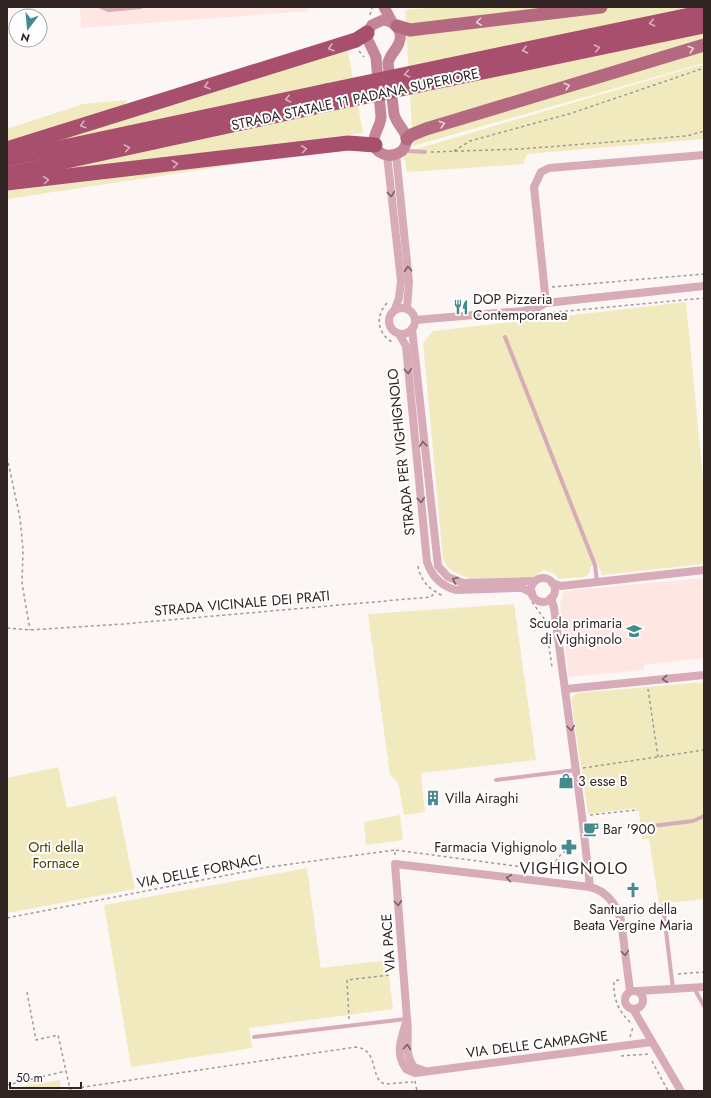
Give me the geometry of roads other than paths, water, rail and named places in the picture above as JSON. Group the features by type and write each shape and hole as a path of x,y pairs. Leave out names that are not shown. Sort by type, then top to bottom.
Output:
{"highway":[{"name":"STRADA STATALE 11 PADANA SUPERIORE","path":"7,159 328,98 447,73 704,12"},
{"name":"STRADA STATALE 11 PADANA SUPERIORE","path":"447,73 704,26"},
{"path":"7,149 367,29"},
{"name":"STRADA STATALE 11 PADANA SUPERIORE","path":"7,174 328,98"},
{"path":"7,183 348,143 375,146"}],"main road":[{"path":"378,7 367,29 368,43 376,57 382,117 381,123 374,134 375,146 380,152 399,149 411,135 426,128 704,45"},
{"path":"384,7 400,33 400,42 389,57 388,63 395,119 406,132 399,149"},
{"path":"367,29 383,20 410,30 601,7"}],"street":[{"path":"399,149 409,276 407,308"},
{"path":"395,309 400,307 407,308 414,315 415,320 412,329 405,334 399,334 392,330 389,324 389,316 395,309 399,298 401,282 399,149"},
{"path":"546,303 534,187 541,172 549,168 704,155"},
{"path":"415,320 523,312 535,309 546,303 704,286"},
{"name":"STRADA PER VIGHIGNOLO","path":"412,329 438,566 448,578 463,583 535,581"},
{"name":"STRADA PER VIGHIGNOLO","path":"399,334 406,346 427,562 430,570 442,584 456,590 522,588 530,596"},
{"path":"550,601 540,601 530,596 532,586 535,581 546,578 556,586 704,570"},
{"path":"556,586 550,601 566,689 590,887 604,892 619,915 631,986 626,995 625,1001 628,1007 636,1009 642,1006 644,999 652,992"},
{"path":"566,689 704,675"},
{"name":"VIA PACE","path":"425,1071 414,1067 407,1053 409,1035 394,864 590,887"},
{"path":"631,986 652,992 704,987"},
{"path":"631,986 642,995 644,999"},
{"path":"636,1009 640,1022 681,1091"},
{"name":"VIA DELLE CAMPAGNE","path":"425,1071 652,1042"}],"lane":[{"path":"101,7 108,10 142,7"},
{"path":"399,149 425,152"},
{"path":"505,337 595,565 597,582"},
{"path":"496,780 576,770"},
{"path":"644,827 693,821 704,816"},
{"path":"663,906 673,990"},
{"path":"694,988 704,1006"},
{"path":"254,1037 407,1019"}],"place":[{"name":"DOP Pizzeria Contemporanea","path":"461,307"},
{"name":"Scuola primaria di Vighignolo","path":"634,631"},
{"name":"3 esse B","path":"566,781"},
{"name":"Villa Airaghi","path":"433,798"},
{"name":"Bar '900","path":"591,829"},
{"name":"Farmacia Vighignolo","path":"569,847"},
{"name":"Santuario della Beata Vergine Maria","path":"633,890"}],"district":[{"name":"VIGHIGNOLO","path":"574,868"}],"park label":[{"name":"Orti della Fornace","path":"56,856"}]}
